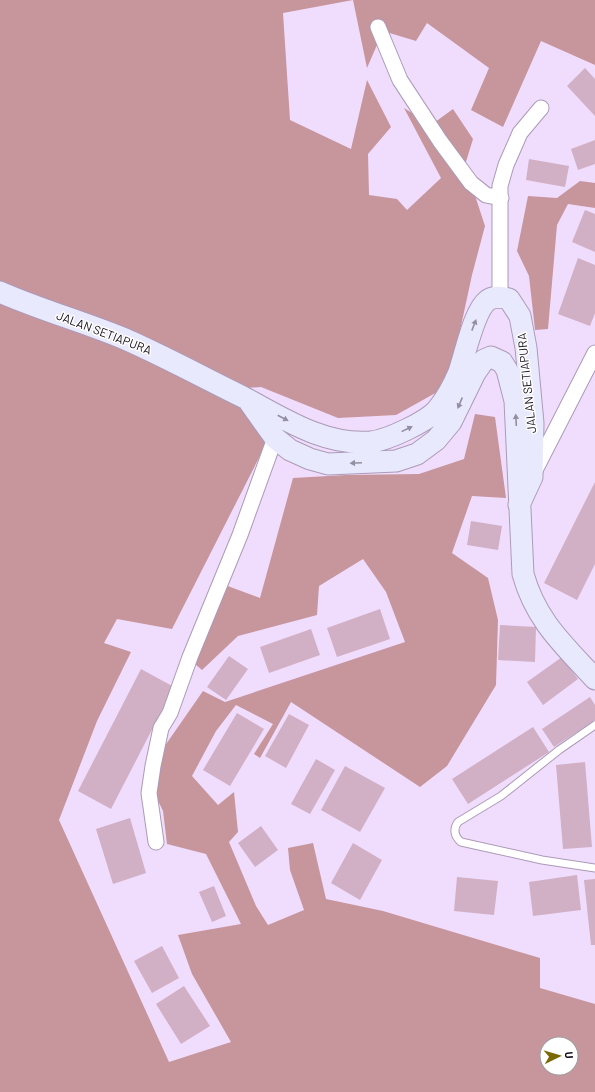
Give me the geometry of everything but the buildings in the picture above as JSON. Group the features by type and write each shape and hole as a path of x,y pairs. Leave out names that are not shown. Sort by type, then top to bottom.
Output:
{"street":[{"path":"378,27 400,80 430,124 440,142 471,183 486,195 501,198"},
{"path":"500,297 500,186 506,165 520,133 541,108"},
{"name":"JALAN SETIAPURA","path":"0,292 37,308 125,339 249,400 303,429 338,440 372,442 407,430 437,410 450,390 458,373 475,321 483,304 489,300 500,297 509,299 520,316 526,348 533,423 532,477 519,505"},
{"path":"532,477 595,353"},
{"name":"JALAN SETIAPURA","path":"249,400 275,438 290,450 310,459 328,464 396,461 417,454 436,440 451,422 475,373 484,360 490,357 502,362 507,370 515,401 523,574 528,595 542,619 564,648 595,679"},
{"path":"156,842 149,793 152,766 161,728 170,712 240,535 275,438"}],"lane":[{"path":"595,725 559,750 501,796 458,822 455,831 456,837 461,842 467,844 542,860 595,868"}],"shaded area":[{"path":"0,0 353,0 283,13 290,120 351,149 367,80 391,127 368,154 369,195 397,199 407,210 441,178 404,108 431,125 453,109 473,139 465,165 485,226 472,275 448,386 396,415 338,418 261,387 234,389 267,442 172,629 117,619 104,643 131,652 97,721 59,820 169,1062 231,1042 192,974 178,935 241,924 206,854 167,844 163,811 149,782 162,750 203,691 225,702 405,642 386,592 363,559 319,586 317,615 238,636 202,670 189,659 225,585 260,598 293,478 346,475 419,474 464,459 475,414 495,417 506,498 472,496 452,553 488,578 498,620 496,685 447,766 420,787 291,702 260,758 254,754 273,724 236,705 216,731 192,776 218,805 234,792 238,832 229,842 256,906 268,925 304,910 290,870 288,848 313,843 326,899 383,911 540,958 540,988 595,1004 595,1092 0,1092"},
{"path":"353,0 595,0 595,65 541,41 503,127 471,110 489,68 427,23 416,41 383,31 367,68"},
{"path":"580,181 595,183 595,208 568,204 557,225 548,329 535,330 529,276 517,251 528,196 557,198"}]}
